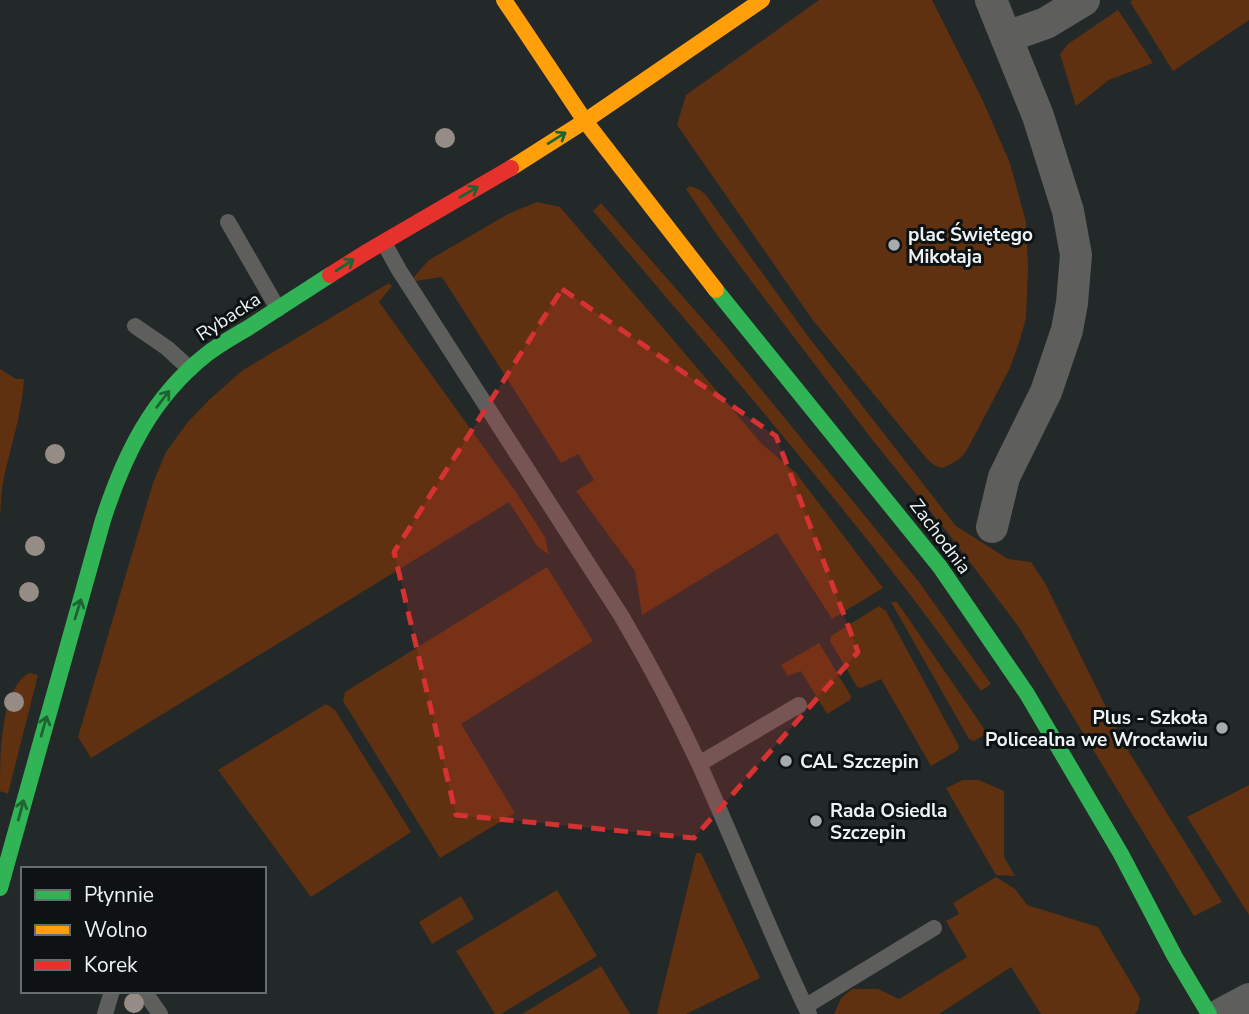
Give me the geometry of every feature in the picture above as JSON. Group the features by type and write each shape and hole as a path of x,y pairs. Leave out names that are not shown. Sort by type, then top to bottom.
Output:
{"street":[{"name":"Zachodnia","path":"504,0 585,121 683,249 940,567 1027,694 1069,763 1209,1014"},
{"name":"Rybacka","path":"0,888 58,674 114,489 129,451 163,397 208,353 383,242 514,166 585,121 762,0"},
{"path":"991,0 1042,128 1068,211 1076,255 1067,330 1046,391 1004,477 992,527"},
{"path":"1007,37 1046,23 1084,0"},
{"path":"1221,1014 1249,999"}],"lane":[{"path":"228,222 278,309"},
{"path":"383,242 652,668 699,764 807,1010 934,928"},
{"path":"135,326 160,342 190,369"},
{"path":"699,764 799,705"},
{"path":"105,1014 111,993"},
{"path":"145,993 160,1014"}],"highlighted area":[{"path":"562,289 776,436 858,652 694,838 456,815 394,552"}],"shaded area":[{"name":"plac Świętego Mikołaja","path":"819,0 932,0 982,99 1010,163 1026,222 1026,318 1019,343 1009,370 966,452 942,468 927,459 812,319 677,125 686,95"},
{"path":"1249,0 1249,20 1173,71 1130,2"},
{"path":"1118,10 1153,63 1109,80 1076,106 1060,54 1068,44"},
{"path":"690,186 706,195 807,335 956,526 1008,559 1031,562 1045,583 1124,744 1222,902 1194,916 1018,626 717,235 686,189"},
{"path":"537,202 560,207 762,444 796,473 883,588 832,619 777,533 642,615 635,571 576,491 594,480 578,454 561,463 442,277 415,281 413,278 429,260 508,214"},
{"path":"601,203 720,339 919,582 991,684 981,691 905,588 829,492 593,211"},
{"path":"389,283 392,286 379,302 516,492 545,537 549,555 538,547 509,502 91,758 78,737 153,483 166,452 187,423 243,370"},
{"path":"0,369 16,379 24,379 19,417 3,483 0,517"},
{"path":"547,567 593,641 461,724 515,813 440,858 343,701 345,692"},
{"path":"891,602 897,602 987,733 974,741 969,739"},
{"path":"879,606 886,611 959,746 958,750 931,766 881,679 861,688 857,687 830,641 831,636"},
{"path":"819,643 851,696 850,700 827,714 801,671 788,676 781,665"},
{"path":"29,673 38,675 8,794 0,791 4,726 12,694 19,681"},
{"path":"326,704 335,710 411,832 311,897 218,770"},
{"path":"963,780 979,780 1004,791 1004,857 1015,876 996,875 946,788"},
{"path":"1249,785 1249,915 1187,817"},
{"path":"696,853 701,853 760,978 686,1014 657,1014"},
{"path":"996,877 1015,889 1027,905 1098,927 1140,998 1135,1014 1041,1014 1011,967 939,1014 834,1014 841,998 852,989 878,989 899,999 967,957 946,921 959,914 953,903"},
{"path":"557,890 597,956 501,1014 495,1014 456,951"},
{"path":"461,896 474,919 432,944 419,922"},
{"path":"601,966 630,1014 522,1014"}],"traffic: fast":[{"path":"0,888 103,520 120,473 142,429 171,389 207,354 330,275"},
{"path":"716,290 940,567 1027,694 1121,854 1175,957 1209,1014"}],"traffic: slow":[{"path":"504,0 585,121 716,290"},
{"path":"511,168 585,121 762,0"}],"traffic: jam":[{"path":"330,275 511,168"}],"place":[{"name":"plac Świętego Mikołaja","path":"894,245"},
{"name":"Plus - Szkoła Policealna we Wrocławiu","path":"1222,728"},
{"name":"CAL Szczepin","path":"786,761"},
{"name":"Rada Osiedla Szczepin","path":"816,821"}]}
